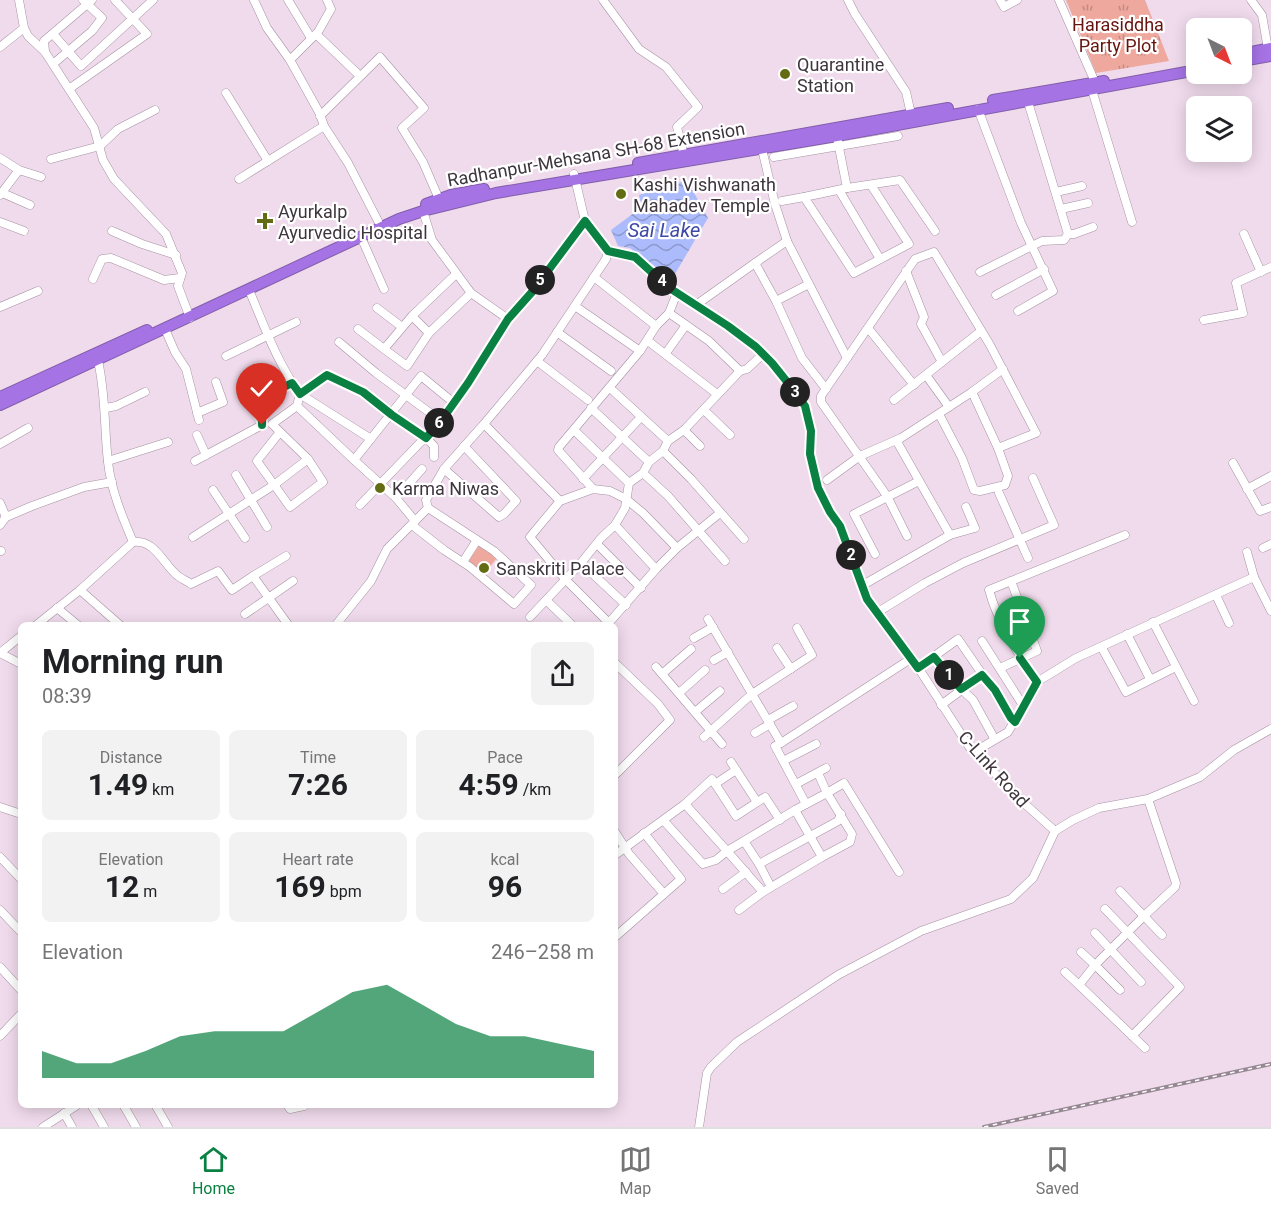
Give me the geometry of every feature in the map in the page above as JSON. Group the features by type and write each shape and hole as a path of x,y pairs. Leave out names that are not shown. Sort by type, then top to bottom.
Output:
{"highway":[{"path":"1252,53 1270,51"},
{"path":"1252,57 1270,51"},
{"name":"Radhanpur-Mehsana SH-68 Extension","path":"0,397 188,314 378,221 451,195 684,158 837,137 911,114 1094,86 1186,65"},
{"path":"684,158 837,137 978,109 1028,102 1094,86 1186,72"},
{"path":"0,405 165,329 188,314 249,290 399,219 496,193 575,177"}],"street":[{"path":"19,0 24,28 28,36 45,52 94,128 103,160 114,179 166,234 182,273 178,285 188,314"},
{"path":"69,89 147,34 115,0"},
{"path":"52,34 81,66 153,0"},
{"path":"254,0 267,28 290,60 324,126 348,163 378,221"},
{"path":"288,0 314,36 360,76"},
{"path":"290,60 314,36 331,9 327,0"},
{"path":"603,0 639,49 666,67 698,107 676,127 684,158"},
{"path":"848,0 906,92 911,114"},
{"path":"1000,0 1004,7 1017,0"},
{"path":"1059,0 1094,86 1132,222"},
{"path":"1251,0 1262,15 1270,51"},
{"path":"45,52 44,41 87,1 102,18 92,31 52,64"},
{"path":"0,47 24,28"},
{"path":"320,116 380,57 424,108 402,128 423,162 439,199"},
{"path":"226,93 268,161"},
{"path":"980,272 1042,241 1064,240 1068,234 1028,102"},
{"path":"978,109 1021,223 1053,291 1018,311"},
{"path":"51,159 100,146 118,129 155,110"},
{"path":"239,179 324,126"},
{"path":"774,157 837,137 898,136"},
{"path":"837,137 843,189 880,259"},
{"path":"762,149 775,204 787,241 848,357"},
{"path":"0,158 18,170 41,177"},
{"path":"18,170 1,193 30,205"},
{"path":"297,406 396,498 413,523 513,604 531,585 494,551 428,508 426,500 444,469 537,361 606,259 608,251 585,221 575,177"},
{"path":"782,201 900,180 935,231"},
{"path":"804,197 854,273 909,244 871,185"},
{"path":"1056,192 1082,186"},
{"path":"1061,209 1088,203"},
{"path":"423,211 432,240 456,274 471,293 508,319"},
{"path":"360,505 441,421 508,319 532,292 585,221"},
{"path":"0,222 24,231"},
{"path":"1068,234 1093,227"},
{"path":"112,231 176,255"},
{"path":"1244,234 1261,272"},
{"path":"361,237 384,290"},
{"path":"696,305 787,241"},
{"name":"C-Link Road","path":"608,251 635,257 677,293 728,326 763,354 792,388 805,406 811,431 810,454 818,488 840,526 867,599 912,658 974,752 1055,831"},
{"path":"907,536 887,496 821,402 821,396 915,259 934,252 1003,369 1036,433 998,448"},
{"path":"93,279 102,259 111,258 164,280 180,278"},
{"path":"755,263 776,301 802,358 826,389"},
{"path":"1203,320 1243,313 1236,283 1271,267"},
{"path":"996,295 1044,269"},
{"path":"906,271 924,317 921,324 942,362"},
{"path":"384,349 412,316 456,274"},
{"path":"594,277 656,326"},
{"path":"776,301 809,284"},
{"path":"249,290 268,337 300,394 371,440"},
{"path":"0,307 38,291"},
{"path":"407,366 429,333 471,293"},
{"path":"593,489 558,450 648,341 656,326 669,313 677,293"},
{"path":"575,306 640,351"},
{"path":"377,308 402,327"},
{"path":"669,313 709,341 740,371"},
{"path":"412,316 429,333"},
{"path":"226,356 297,322"},
{"path":"666,353 686,325"},
{"path":"358,328 454,403"},
{"path":"868,328 914,384"},
{"path":"165,329 175,352 186,369 198,417 223,402 216,382"},
{"path":"894,400 981,331"},
{"path":"557,332 611,371"},
{"path":"648,341 717,394"},
{"path":"339,342 441,421"},
{"path":"530,617 615,525 625,508 629,483 643,473 649,462 663,451 668,441 684,430 740,371 747,369 763,354"},
{"path":"98,361 106,408 108,460 112,482 120,511 133,542"},
{"path":"537,361 588,400"},
{"path":"827,480 860,456 896,440 939,414 1003,369"},
{"path":"280,432 257,461 290,507 323,482 308,459 272,424 297,406 300,394 327,375 363,392 426,438 434,446 434,457"},
{"path":"926,375 950,407"},
{"path":"354,460 421,376"},
{"path":"195,461 262,425 262,420 252,403 292,383"},
{"path":"610,388 668,441"},
{"path":"106,408 116,406 145,392"},
{"path":"939,414 962,458 974,490 981,491 1005,485 1008,476 998,448 972,392"},
{"path":"591,408 649,462"},
{"path":"704,410 730,435"},
{"path":"583,479 641,417"},
{"path":"484,424 560,501"},
{"path":"0,444 28,428"},
{"path":"574,430 629,483"},
{"path":"684,430 700,446"},
{"path":"197,435 206,455"},
{"path":"896,440 950,535"},
{"path":"108,460 168,442"},
{"path":"444,469 499,517 516,501 464,446"},
{"path":"663,451 744,539"},
{"path":"193,537 274,485 308,459"},
{"path":"1233,463 1260,511 1271,507"},
{"path":"396,498 422,469"},
{"path":"643,473 668,496 725,561"},
{"path":"236,475 267,527"},
{"path":"1247,489 1271,476"},
{"path":"878,612 963,563 1054,525 1033,478"},
{"path":"875,554 854,514 918,481"},
{"path":"0,525 6,517 84,487 112,482"},
{"path":"606,622 530,537 560,501 593,489 610,490 644,513 677,548"},
{"path":"213,490 230,513 244,538"},
{"path":"999,493 1028,558"},
{"path":"0,503 6,517"},
{"path":"863,585 950,535 975,528 966,507"},
{"path":"338,622 370,581 387,549 428,508"},
{"path":"610,622 656,568 720,513"},
{"path":"615,525 656,568"},
{"path":"1037,682 1020,658 993,604 989,590 1125,535"},
{"path":"463,562 477,540"},
{"path":"40,622 80,590 133,542 141,541 151,546 177,575 191,584 218,571 232,590 286,556"},
{"path":"598,544 641,588"},
{"path":"1263,548 1271,544"},
{"path":"1247,552 1254,577 1271,611"},
{"path":"581,563 626,605"},
{"path":"253,576 286,622"},
{"path":"974,752 994,738 1008,732 1037,682 1076,658 1254,577"},
{"path":"245,614 293,581"},
{"path":"1000,668 1037,651 1011,581"},
{"path":"80,590 116,622"},
{"path":"1216,595 1229,623"},
{"path":"546,600 569,622"},
{"path":"57,608 75,622"},
{"path":"708,619 781,743"},
{"path":"1153,622 1194,701"},
{"path":"694,638 713,627"},
{"path":"704,737 752,694 812,655 796,628"},
{"path":"1127,634 1150,679"},
{"path":"18,638 0,653 18,662"},
{"path":"918,668 958,639 1015,722"},
{"path":"982,641 1024,707"},
{"path":"777,648 791,669"},
{"path":"1102,648 1126,692 1176,667"},
{"path":"662,674 691,649"},
{"path":"714,660 728,652"},
{"path":"934,657 973,700 994,738"},
{"path":"806,804 775,746 912,658"},
{"path":"618,666 658,704 670,720 618,772"},
{"path":"656,667 722,744"},
{"path":"679,693 705,670"},
{"path":"731,679 740,673"},
{"path":"941,705 982,675"},
{"path":"695,712 720,691"},
{"path":"755,733 793,706"},
{"path":"699,1127 707,1073 737,1042 838,975 921,931 1011,899 1033,878 1055,831 1073,820 1099,808 1148,799 1200,777 1234,750 1271,729"},
{"path":"783,761 816,744"},
{"path":"731,762 758,802"},
{"path":"796,784 826,768"},
{"path":"715,784 736,770"},
{"path":"739,910 767,889 850,842 852,834 827,793 818,773"},
{"path":"618,853 685,804 712,779 736,816 765,797 780,820"},
{"path":"664,820 703,864 716,860 795,810 844,783 899,872"},
{"path":"1079,985 1095,965 1175,887 1176,883 1148,799"},
{"path":"685,804 746,872 767,889"},
{"path":"0,807 18,813"},
{"path":"795,810 822,857"},
{"path":"759,864 838,821 841,814"},
{"path":"618,935 681,879 644,833"},
{"path":"618,836 630,854 664,894"},
{"path":"744,841 759,864 767,889"},
{"path":"0,857 18,876"},
{"path":"723,889 746,872"},
{"path":"1120,891 1162,935"},
{"path":"1105,909 1180,987 1132,1036"},
{"path":"0,910 18,929"},
{"path":"1095,933 1141,982"},
{"path":"1081,952 1120,990"},
{"path":"0,967 18,987"},
{"path":"1065,972 1145,1048"},
{"path":"0,1036 18,1017"},
{"path":"43,1127 73,1108"},
{"path":"93,1108 104,1127"},
{"path":"125,1108 136,1127"},
{"path":"157,1108 168,1127"},
{"path":"64,1113 72,1127"}],"green space":[{"name":"Harasiddha Party Plot","path":"1066,0 1145,0 1169,61 1096,73"},
{"path":"479,546 497,558 484,574 468,562"}],"water":[{"name":"Sai Lake","path":"687,180 708,218 672,279 630,248 618,246 611,230 642,207 639,195"}],"railway":[{"path":"984,1127 1271,1064"}],"place":[{"name":"Quarantine Station","path":"785,74"},
{"name":"Kashi Vishwanath Mahadev Temple","path":"621,194"},
{"name":"Ayurkalp Ayurvedic Hospital","path":"265,221"},
{"name":"Karma Niwas","path":"380,488"},
{"name":"Sanskriti Palace","path":"484,568"}],"route":[{"path":"262,425 262,420 252,403 292,383 300,394 327,375 363,392 368,398 426,438 468,383 508,319 532,292 585,221 608,251 635,257 668,287 756,347 792,388 805,406 811,431 810,454 818,488 840,526 867,599 918,668 934,657 961,689 982,675 995,690 1015,722 1037,682 1020,658"}]}
